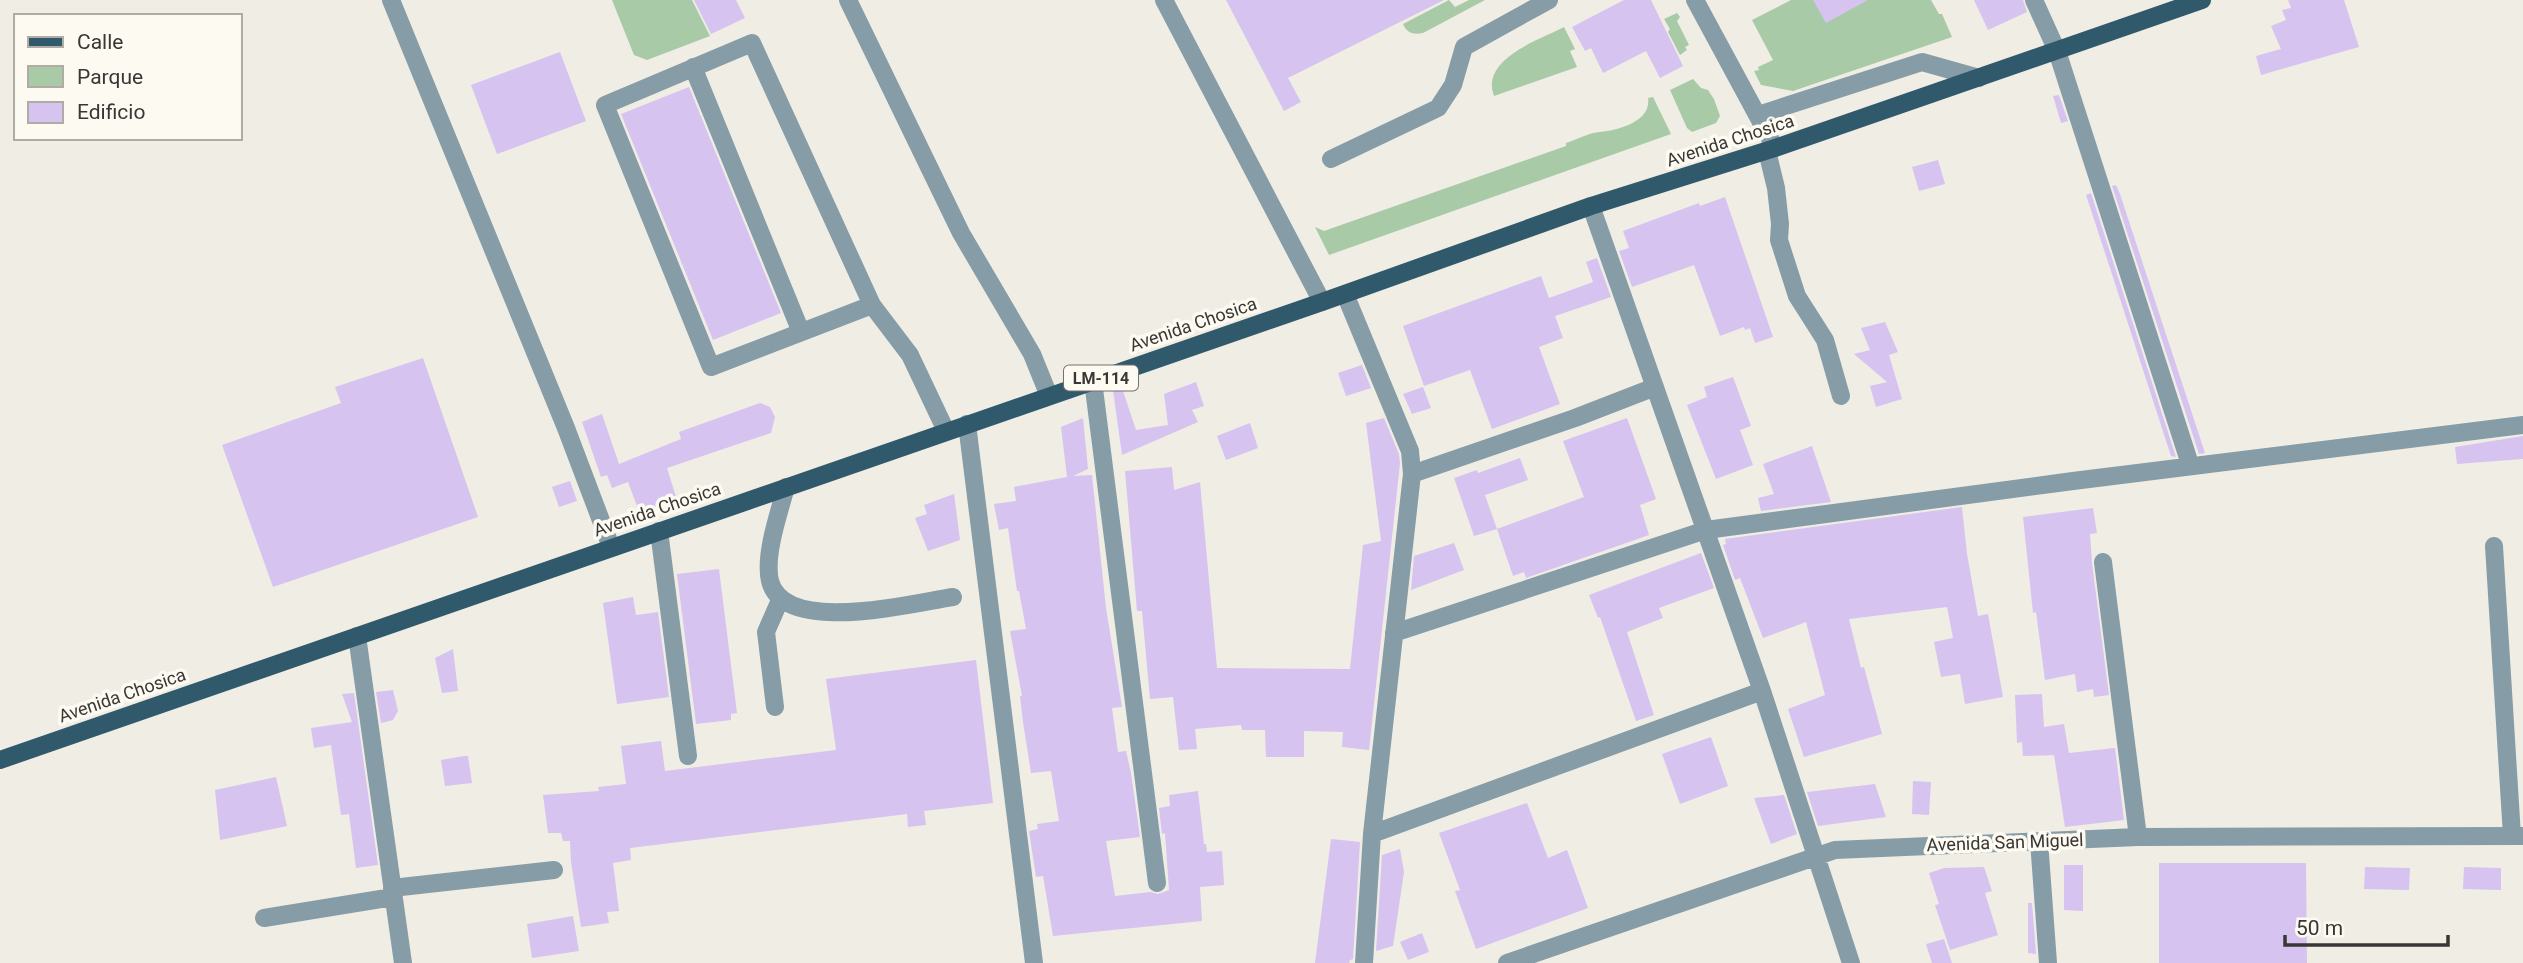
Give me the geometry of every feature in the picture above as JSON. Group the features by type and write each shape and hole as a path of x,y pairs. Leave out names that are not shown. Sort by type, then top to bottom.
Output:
{"main road":[{"name":"Avenida Chosica","path":"0,760 1345,294 1591,206 1771,149 2203,0"}],"street":[{"path":"391,0 561,415 611,547"},
{"path":"848,0 961,233 1032,354 1049,396"},
{"path":"1164,0 1321,302"},
{"path":"1331,159 1438,108 1454,85 1464,47 1549,0"},
{"path":"1695,0 1758,115 1771,149 1780,224 1779,240 1797,296 1825,340 1840,396"},
{"path":"2034,0 2057,51 2188,458"},
{"path":"872,305 712,367 605,105 752,43 872,305 910,355 946,431"},
{"path":"1758,115 1922,62 1979,78"},
{"path":"693,67 801,332"},
{"path":"1591,206 1762,691 1851,963"},
{"path":"1345,294 1410,451 1412,474 1372,834 1364,963"},
{"path":"1093,381 1157,883"},
{"path":"1412,474 1575,418 1655,387"},
{"path":"967,424 1034,963"},
{"path":"1394,633 1706,530 2523,425"},
{"path":"786,487 769,565 769,579 774,593 788,606 823,614 953,597"},
{"path":"659,531 688,756"},
{"path":"2494,546 2517,836"},
{"path":"2104,562 2138,837"},
{"path":"775,707 766,632 780,600"},
{"path":"357,636 403,963"},
{"path":"1372,834 1762,691"},
{"name":"Avenida San Miguel","path":"1507,963 1817,854 1855,848 2138,837 2517,836"},
{"path":"2039,841 2048,963"},
{"path":"264,918 393,892 554,870"}],"green space":[{"path":"612,0 692,0 710,36 647,60 634,55"},
{"path":"1449,0 1455,7 1469,0 1485,0 1423,33 1411,33 1403,24"},
{"path":"1791,0 1931,0 1939,14 1942,14 1952,37 1793,91 1761,85 1754,71 1773,60 1752,20"},
{"path":"1677,13 1680,17 1677,21 1689,45 1680,55 1664,19"},
{"path":"1564,27 1575,49 1570,51 1577,67 1494,96 1492,83 1503,61 1514,52"},
{"path":"1693,79 1701,88 1708,90 1720,116 1716,123 1692,132 1687,128 1670,90"},
{"path":"1653,97 1671,134 1329,255 1315,227 1324,231 1566,146 1566,143 1586,135 1631,124 1644,114 1648,107 1648,98"}],"building":[{"path":"694,0 736,0 745,18 711,34"},
{"path":"1226,0 1444,0 1288,78 1301,102 1284,111"},
{"path":"1624,0 1651,0 1683,66 1660,78 1646,51 1603,73 1591,48 1585,51 1572,27"},
{"path":"1813,0 1868,0 1826,23"},
{"path":"1974,0 2023,0 2027,12 1988,30"},
{"path":"2288,0 2344,0 2359,47 2261,75 2256,56 2281,49 2271,26 2286,20 2282,10 2291,8"},
{"path":"560,52 586,121 497,154 471,85"},
{"path":"689,87 781,313 713,340 621,114"},
{"path":"2059,95 2068,121 2061,123 2053,96"},
{"path":"1938,160 1945,184 1919,191 1912,167"},
{"path":"2116,185 2205,453 2199,454 2112,186"},
{"path":"2091,193 2176,457 2171,456 2086,195"},
{"path":"1725,197 1773,337 1755,343 1750,328 1745,330 1744,327 1720,336 1694,265 1632,287 1619,251 1629,248 1623,231 1699,203 1700,206"},
{"path":"1597,258 1611,297 1555,316 1563,338 1539,347 1560,404 1492,429 1470,370 1424,386 1403,326 1541,276 1549,298 1593,282 1586,262"},
{"path":"1885,322 1898,352 1889,355 1902,399 1876,407 1870,386 1887,382 1854,354 1870,350 1861,328"},
{"path":"423,358 478,517 273,587 222,445 341,403 335,387"},
{"path":"1362,365 1371,388 1346,396 1338,373"},
{"path":"1733,377 1751,426 1740,430 1753,465 1716,479 1687,405 1707,397 1704,387"},
{"path":"1196,382 1204,406 1192,410 1198,422 1122,455 1113,390 1122,388 1136,430 1168,425 1164,394"},
{"path":"1423,387 1431,408 1412,414 1403,394"},
{"path":"760,403 770,407 775,417 771,433 667,468 677,500 640,514 628,482 612,488 607,475 601,477 582,422 602,414 619,464 681,439 679,432"},
{"path":"1083,418 1088,469 1073,476 1092,475 1106,608 1122,707 1112,708 1118,752 1126,751 1131,773 1140,837 1106,841 1115,896 1151,892 1158,894 1169,890 1165,833 1162,834 1159,808 1170,806 1169,795 1198,791 1204,844 1207,852 1222,851 1224,885 1200,887 1202,921 1053,936 1043,876 1036,877 1029,831 1038,829 1037,824 1059,821 1051,771 1031,773 1022,696 1010,631 1026,629 1017,591 1008,528 999,530 994,504 1016,501 1014,487 1067,477 1061,427"},
{"path":"1384,418 1400,463 1369,750 1342,747 1343,732 1304,731 1304,757 1266,757 1265,730 1242,730 1241,725 1195,729 1197,749 1179,750 1173,697 1150,699 1142,611 1137,611 1125,471 1172,467 1174,490 1200,482 1217,668 1350,669 1363,545 1381,541 1366,423"},
{"path":"1627,418 1656,499 1640,505 1649,535 1526,578 1524,572 1513,576 1497,529 1584,497 1563,441"},
{"path":"1250,423 1258,448 1226,460 1217,436"},
{"path":"2523,436 2523,459 2457,464 2455,447"},
{"path":"1812,446 1831,502 1761,511 1758,498 1774,494 1763,464"},
{"path":"1520,458 1528,480 1485,495 1497,529 1474,536 1454,478 1477,470 1478,473"},
{"path":"570,481 577,501 559,507 552,487"},
{"path":"954,494 960,540 928,551 915,518 927,514 924,505"},
{"path":"1962,507 1978,616 1988,614 2003,697 1965,704 1960,674 1941,677 1934,642 1953,638 1947,607 1849,619 1882,734 1804,757 1788,709 1825,695 1806,622 1763,638 1740,578 1735,580 1723,545 1726,544 1725,539"},
{"path":"2093,508 2097,533 2090,534 2092,563 2109,695 2094,697 2093,689 2077,692 2075,674 2045,680 2036,612 2033,613 2023,517"},
{"path":"1454,543 1464,570 1411,590 1414,556"},
{"path":"1701,553 1714,588 1659,608 1663,618 1627,632 1654,715 1636,721 1600,617 1598,618 1589,595"},
{"path":"719,569 737,713 731,714 731,720 696,724 677,574"},
{"path":"633,597 636,615 658,612 669,697 617,704 603,603"},
{"path":"453,649 458,691 442,693 435,658"},
{"path":"976,660 993,803 924,811 926,825 908,827 907,814 630,848 631,860 613,863 619,911 607,912 609,923 581,927 570,841 563,841 561,833 548,833 543,795 599,791 598,787 626,784 621,746 661,741 665,771 836,750 826,679"},
{"path":"393,690 398,711 393,720 381,723 376,692"},
{"path":"354,693 378,865 356,868 349,814 341,815 331,745 314,748 311,728 352,722 342,694"},
{"path":"2042,694 2044,727 2064,724 2069,753 2115,748 2124,820 2065,827 2054,755 2023,756 2022,742 2017,743 2015,695"},
{"path":"1711,737 1728,786 1680,804 1662,754"},
{"path":"468,756 472,783 445,786 441,760"},
{"path":"276,777 287,826 220,840 215,790"},
{"path":"1913,781 1931,782 1929,815 1912,814"},
{"path":"1875,784 1886,817 1818,826 1807,792"},
{"path":"1784,795 1797,834 1771,844 1754,798"},
{"path":"1527,803 1548,858 1567,850 1588,908 1476,949 1455,891 1460,890 1439,833"},
{"path":"1331,839 1360,842 1353,959 1349,963 1315,963"},
{"path":"1400,849 1404,872 1393,946 1376,951 1382,855"},
{"path":"2159,863 2306,863 2307,963 2159,963"},
{"path":"2064,865 2083,865 2083,911 2064,910"},
{"path":"1984,867 1992,891 1985,893 1998,935 1950,950 1935,905 1939,904 1929,873 1944,868"},
{"path":"2365,867 2410,868 2409,890 2364,889"},
{"path":"2464,867 2501,868 2501,890 2463,889"},
{"path":"2028,903 2032,903 2036,954 2028,953"},
{"path":"573,916 579,951 532,958 527,924"},
{"path":"1422,933 1429,952 1408,960 1400,942"},
{"path":"1944,939 1952,963 1932,963 1926,944"}]}
